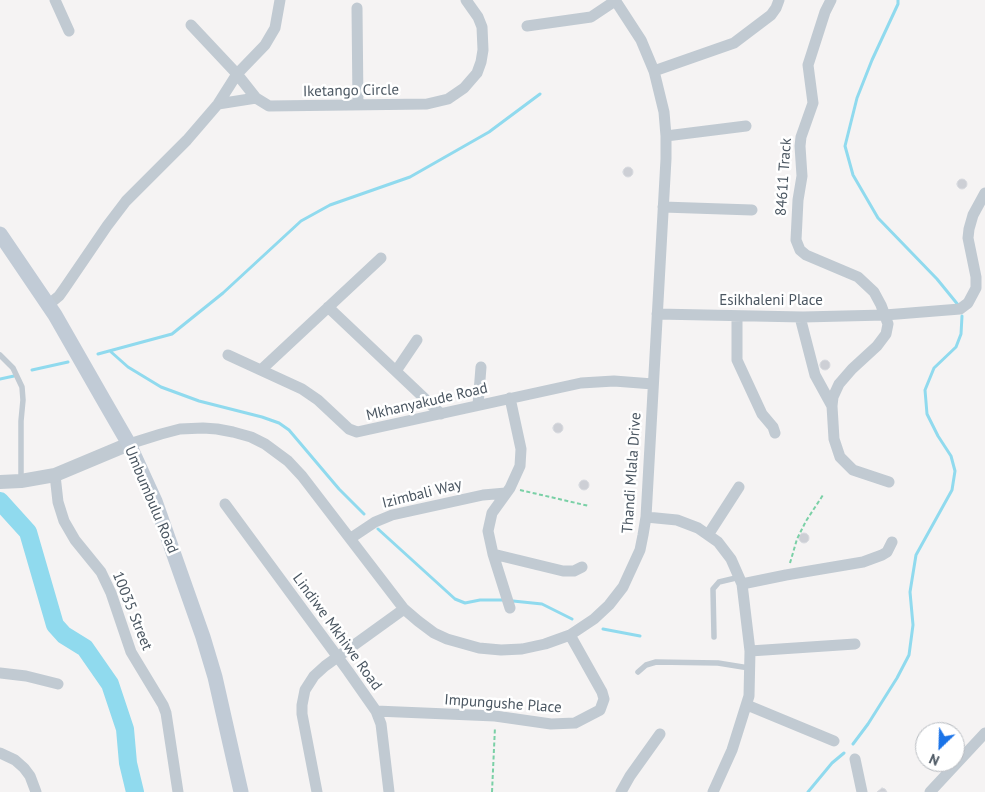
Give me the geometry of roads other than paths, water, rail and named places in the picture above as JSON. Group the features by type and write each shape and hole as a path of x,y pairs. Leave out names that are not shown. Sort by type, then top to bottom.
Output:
{"main road":[{"name":"Umbumbulu Road","path":"0,234 48,305 129,444 155,501 203,637 225,716 241,792"}],"street":[{"path":"55,0 69,32"},
{"path":"48,305 59,296 126,201 187,140 218,104 237,74 265,45 277,18 280,0"},
{"name":"Iketango Circle","path":"256,98 264,103 278,107 427,104 448,99 464,88 477,73 481,62 482,27 478,17 466,0"},
{"path":"527,26 591,17 615,0"},
{"name":"Thandi Mlala Drive","path":"129,444 180,429 217,429 251,438 265,444 288,461 302,476 404,609 434,633 454,641 479,648 522,649 545,644 570,635 594,619 609,605 623,587 640,550 646,517 666,136 662,101 654,71 641,40 615,0"},
{"path":"654,71 734,43 771,15 779,0"},
{"name":"84611 Track","path":"831,0 825,12 808,65 813,103 801,137 802,176 798,200 796,240 800,250 806,255 823,264 851,273 867,284 878,298 885,315"},
{"path":"356,8 358,105"},
{"path":"191,25 237,74 256,98 218,104"},
{"path":"666,136 746,126"},
{"name":"Esikhaleni Place","path":"657,314 800,317 885,315 955,310 964,307 976,288 968,238 969,229 973,215 985,193"},
{"path":"663,207 752,210"},
{"path":"262,369 381,258"},
{"path":"328,307 441,414"},
{"path":"885,315 888,324 886,334 843,378 836,391 832,406 834,439 840,457 853,470 889,482"},
{"path":"737,317 736,360 762,414 773,426 775,433"},
{"path":"800,317 815,375 832,406"},
{"path":"396,370 417,340"},
{"name":"Mkhanyakude Road","path":"228,355 262,369 310,394 349,429 357,432 581,382 614,381 653,384"},
{"path":"478,405 481,367"},
{"path":"510,398 521,449 521,458 516,477 492,514 488,531 493,554 510,608"},
{"path":"0,482 21,481 55,475 129,444"},
{"name":"10035 Street","path":"55,475 58,502 64,521 75,540 106,581 131,652 163,705 166,713 178,792"},
{"path":"708,535 739,486"},
{"name":"Izimbali Way","path":"351,538 375,522 392,515 508,490"},
{"name":"Lindiwe Mkhiwe Road","path":"225,504 376,711 381,724 389,792"},
{"path":"646,517 683,522 698,528 725,550 741,581 750,651 748,706 732,750 713,792"},
{"path":"741,581 820,570 876,558 887,552 892,542"},
{"path":"493,554 563,571 574,571 582,567"},
{"path":"317,792 302,714 303,697 308,683 337,657 404,609"},
{"name":"Impungushe Place","path":"376,711 495,716 551,724 575,723 600,710 604,702 602,692 570,635"},
{"path":"750,651 855,644"},
{"path":"0,673 14,674 58,684"},
{"path":"748,706 834,741"},
{"path":"930,792 985,733"},
{"path":"621,792 638,763 660,734"},
{"path":"0,753 15,760 24,768 30,776 36,792"},
{"path":"855,758 862,792"}],"lane":[{"path":"0,355 13,368 22,387 23,400 20,429 21,481"},
{"path":"714,637 713,589 719,582 741,581"},
{"path":"638,672 646,665 656,662 718,662 749,668"}],"waterway":[{"path":"898,0 898,4 857,98 845,146 853,175 878,218 937,279 959,306"},
{"path":"98,354 172,334 223,293 301,221 330,205 410,177 489,132 540,94"},
{"path":"853,744 897,678 909,655 913,625 910,592 916,555 952,490 955,471 951,456 927,414 925,390 934,368 956,347 961,334 962,316"},
{"path":"110,351 128,367 161,387 199,401 279,423 289,430 339,489 364,514"},
{"path":"32,370 68,362"},
{"path":"0,379 14,376"},
{"path":"0,501 28,532 55,625 64,635 85,648 110,684 125,729 128,763 135,792"},
{"path":"378,529 455,599 465,603 480,600 504,600"},
{"path":"513,601 542,604 572,619"},
{"path":"603,629 640,636"},
{"path":"808,792 832,763 844,753"}]}
